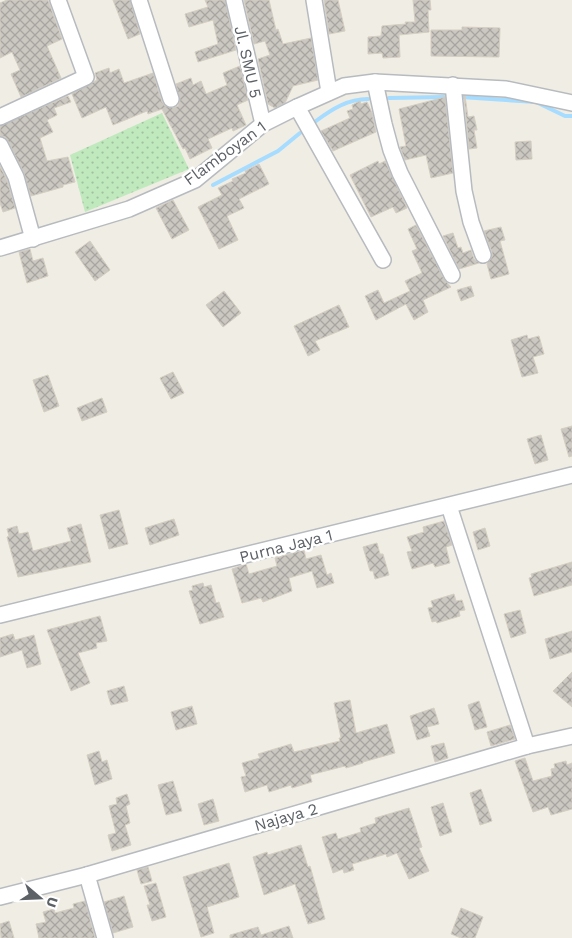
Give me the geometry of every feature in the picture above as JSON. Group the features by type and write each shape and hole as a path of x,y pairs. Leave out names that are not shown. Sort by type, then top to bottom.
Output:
{"street":[{"path":"0,117 86,77 58,0"},
{"path":"139,0 171,99"},
{"name":"Jl. SMU 5","path":"234,0 263,124"},
{"path":"314,0 329,92"},
{"path":"375,82 391,150 400,173 452,275"},
{"name":"Flamboyan 1","path":"0,248 129,209 195,180 263,124 344,86 375,82 453,85 506,89 572,103"},
{"path":"453,85 464,190 471,222 483,256"},
{"path":"297,107 383,260"},
{"path":"0,145 16,177 33,239"},
{"name":"Purna Jaya 1","path":"0,616 572,475"},
{"path":"449,506 527,746"},
{"name":"Najaya 2","path":"0,897 87,875 527,746 572,736"},
{"path":"87,875 105,938"}],"green space":[{"path":"162,113 189,169 85,212 70,155"}],"building":[{"path":"7,0 48,0 62,39 47,46 61,78 21,97 11,74 20,70 12,52 0,58 0,3"},
{"path":"113,0 130,0 140,34 128,39"},
{"path":"205,0 225,0 236,50 198,62 195,52 218,44 213,20 189,27 185,14 208,7"},
{"path":"244,0 269,0 276,30 278,29 283,44 311,38 318,80 293,86 285,103 275,108 268,104 258,59 270,55 265,41 254,44"},
{"path":"324,0 338,0 345,31 329,34"},
{"path":"413,0 430,0 431,10 428,10 429,32 399,35 400,57 383,58 382,53 368,54 368,37 381,36 382,26 415,22"},
{"path":"462,27 500,28 499,57 431,56 431,30 462,30"},
{"path":"240,66 248,100 237,105 246,125 233,131 232,128 208,139 212,148 190,159 162,109 148,114 147,111 113,125 106,107 82,118 72,94 97,80 95,73 109,68 110,73 119,69 124,83 153,73 162,102 165,106 173,108 178,106 180,100 176,84 191,78 193,85 201,81 206,94 227,85 223,73"},
{"path":"68,96 71,102 54,108 57,115 47,120 53,132 40,138 47,161 68,157 75,182 31,196 24,173 8,141 5,137 0,136 0,126"},
{"path":"464,96 468,117 474,116 477,130 474,130 477,148 469,149"},
{"path":"445,97 453,173 431,178 426,155 405,160 400,147 406,146 399,109"},
{"path":"360,101 361,104 367,102 372,113 376,132 333,151 321,131 350,118 347,111 353,109 352,105"},
{"path":"531,141 532,159 516,160 515,142"},
{"path":"378,161 379,164 385,161 407,208 396,213 393,207 371,217 350,175"},
{"path":"259,164 269,184 239,199 244,208 227,216 238,240 219,249 198,207 222,195 218,188 233,181 232,179 246,173 245,171"},
{"path":"0,166 7,180 15,208 3,212 0,203"},
{"path":"173,200 189,230 172,239 156,208"},
{"path":"416,225 444,279 451,287 423,300 428,312 414,320 406,304 376,320 365,296 378,290 384,303 410,291 405,281 422,273 412,251 417,249 408,229"},
{"path":"501,227 505,240 500,241 509,274 491,279 487,264 492,257 492,252 484,231"},
{"path":"453,233 458,248 461,247 463,253 471,250 474,259 479,263 459,269 443,236"},
{"path":"90,241 110,270 95,281 75,252"},
{"path":"30,249 33,261 43,258 48,276 27,283 19,252"},
{"path":"471,286 474,296 461,301 457,290"},
{"path":"224,291 241,313 223,327 206,305"},
{"path":"339,305 349,327 315,341 320,350 308,356 294,326"},
{"path":"527,335 528,339 539,336 544,354 533,357 538,373 522,377 511,340"},
{"path":"173,372 184,393 171,399 160,378"},
{"path":"48,375 59,406 44,412 33,380"},
{"path":"102,398 107,412 82,421 77,408"},
{"path":"572,426 572,456 569,457 561,429"},
{"path":"541,435 548,460 535,464 527,439"},
{"path":"119,510 128,544 109,549 100,515"},
{"path":"174,519 179,535 150,545 145,528"},
{"path":"444,521 452,545 446,547 450,563 435,567 433,563 412,569 407,552 412,551 407,537 424,532 423,527"},
{"path":"81,524 91,562 18,577 7,537 9,536 7,529 17,526 19,534 28,532 33,551 71,541 67,528"},
{"path":"485,528 490,546 478,550 473,532"},
{"path":"377,543 380,554 383,554 389,575 375,579 373,571 370,571 363,547"},
{"path":"304,550 306,559 321,555 327,575 331,573 334,583 317,588 312,571 289,578 292,591 263,602 261,598 242,603 232,569 246,564 249,574 277,566 275,558"},
{"path":"572,562 572,585 534,596 529,578 532,577 531,574"},
{"path":"203,583 204,587 211,585 216,603 219,602 224,617 200,624 189,591 193,590 192,586"},
{"path":"454,594 456,601 462,600 465,610 459,611 460,616 437,623 436,621 432,622 428,608 433,607 431,601"},
{"path":"520,610 526,633 511,638 504,614"},
{"path":"100,616 107,641 96,643 97,648 78,653 90,683 71,691 47,630"},
{"path":"572,631 572,652 550,659 545,639"},
{"path":"13,634 15,640 34,635 41,664 27,668 22,650 0,657 0,638"},
{"path":"572,672 572,707 553,691"},
{"path":"124,686 128,701 111,705 107,691"},
{"path":"350,700 356,733 387,724 395,753 346,768 345,766 310,775 312,782 292,788 291,785 269,792 267,785 245,792 241,777 246,776 242,763 260,758 258,754 291,744 294,752 340,741 334,703"},
{"path":"479,701 487,727 475,730 468,705"},
{"path":"192,706 197,724 176,730 171,712"},
{"path":"434,708 439,724 427,727 430,736 417,740 410,716"},
{"path":"510,725 515,739 491,746 487,732"},
{"path":"444,743 448,758 435,762 431,746"},
{"path":"99,751 102,762 107,760 112,779 95,785 87,755"},
{"path":"525,758 533,781 552,776 551,769 555,768 554,764 566,761 567,765 572,763 572,809 551,815 548,807 533,812 515,761"},
{"path":"173,781 182,811 166,815 158,785"},
{"path":"481,789 492,821 480,825 470,793"},
{"path":"127,794 130,804 126,806 130,823 125,825 131,845 112,851 108,835 116,833 109,806 117,804 116,798"},
{"path":"213,799 219,821 204,825 198,804"},
{"path":"443,803 452,832 440,836 431,807"},
{"path":"409,808 422,847 419,848 429,871 409,879 397,853 387,857 386,854 352,864 354,870 344,873 343,869 333,873 322,837 336,833 338,839 361,832 360,828 376,823 375,818"},
{"path":"301,845 308,867 310,866 325,919 308,924 295,884 264,895 253,857 267,852 268,855"},
{"path":"229,863 239,897 207,907 214,933 201,937 183,877"},
{"path":"148,867 152,881 141,884 137,870"},
{"path":"156,883 166,917 152,921 147,905 150,905 144,886"},
{"path":"124,896 133,927 113,933 104,902"},
{"path":"85,901 95,938 39,938 36,924 46,922 43,912 54,909 55,913 74,908 73,904"},
{"path":"461,908 483,917 475,938 461,938 451,934"},
{"path":"9,921 14,938 1,938 0,924"},
{"path":"289,926 293,938 230,938 230,935 258,927 261,935"}],"waterway":[{"path":"389,98 444,97"},
{"path":"461,97 536,102 565,116 572,116"},
{"path":"316,121 328,112 341,106 361,99 368,99"},
{"path":"213,185 278,151 300,133"}]}
